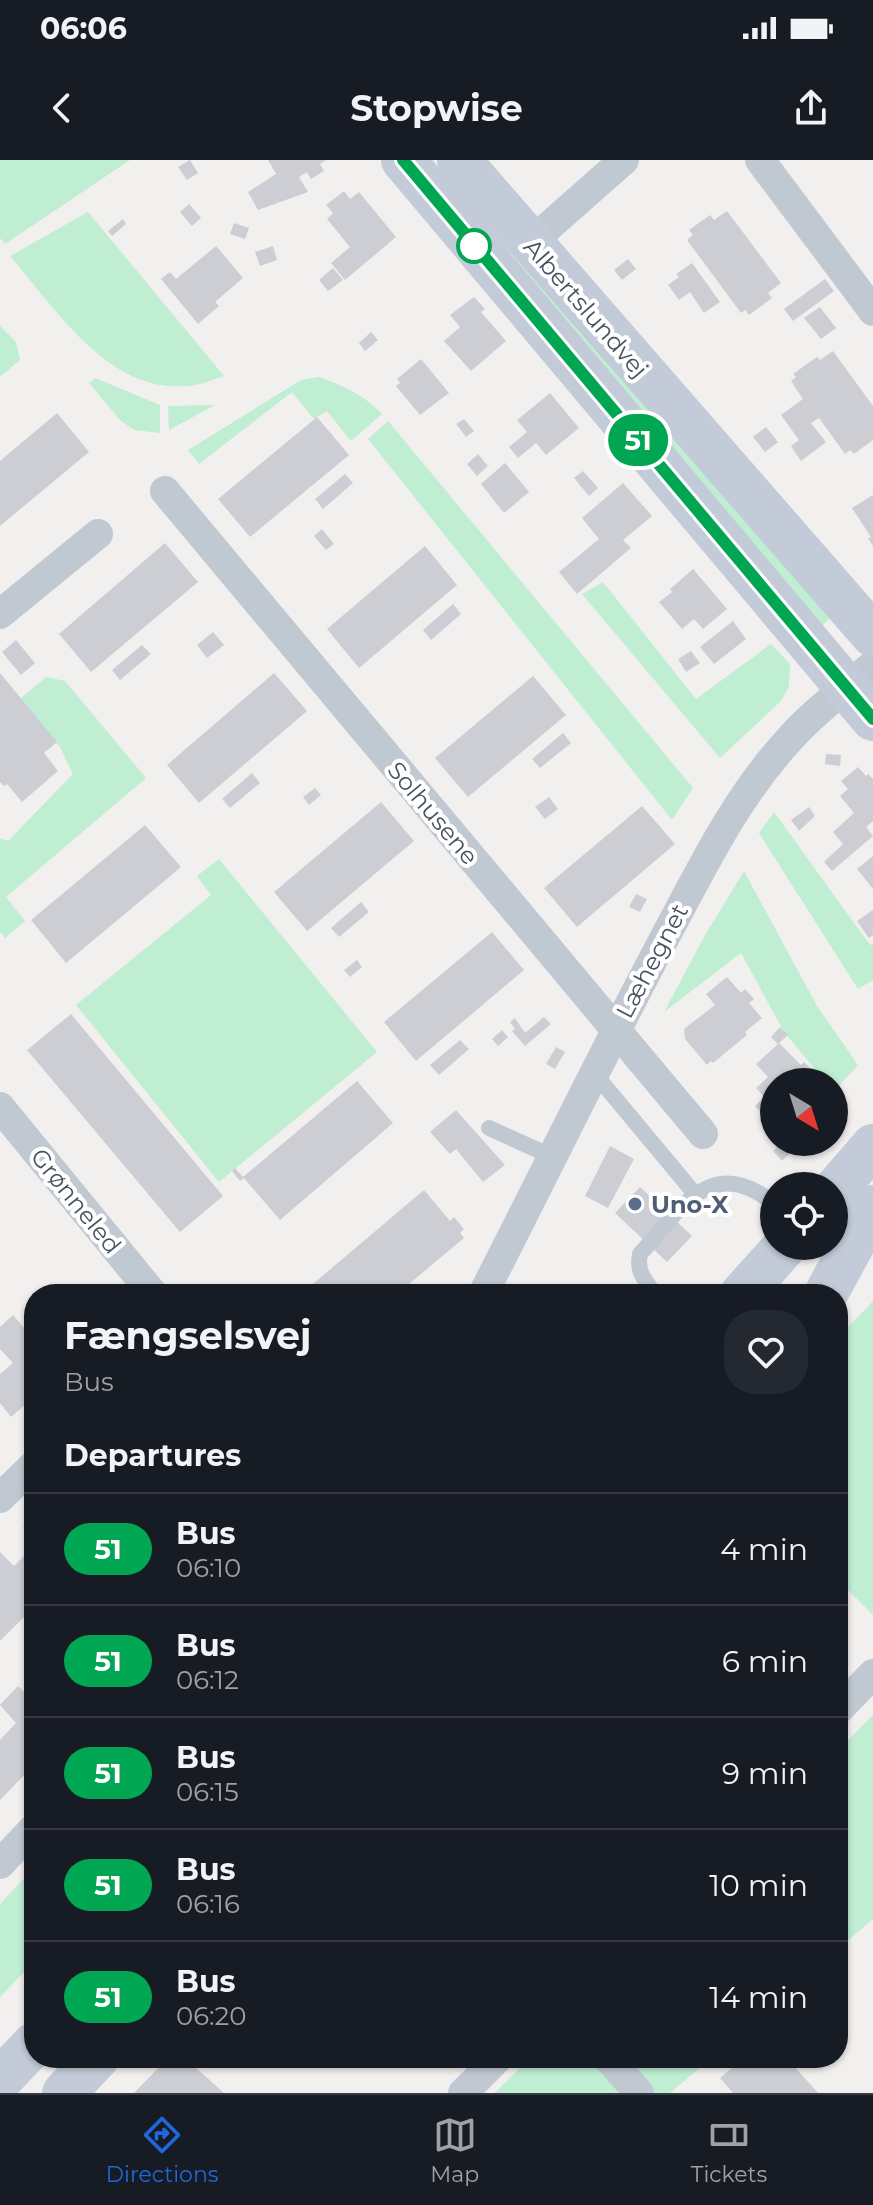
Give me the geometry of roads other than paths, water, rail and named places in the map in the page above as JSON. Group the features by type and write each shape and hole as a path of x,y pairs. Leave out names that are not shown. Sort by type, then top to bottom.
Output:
{"street":[{"name":"Albertslundvej","path":"403,160 864,691"},
{"name":"Albertslundvej","path":"459,160 873,635"},
{"path":"530,243 624,160"},
{"path":"760,160 873,311"},
{"name":"Solhusene","path":"165,491 703,1134"},
{"path":"0,614 98,534"},
{"name":"Læhegnet","path":"488,1284 615,1030 715,843 785,743 864,691"},
{"name":"Grønneled","path":"0,1107 145,1284"},
{"path":"848,1175 873,1146"},
{"path":"830,1284 873,1207"},
{"path":"834,1284 873,1242"},
{"path":"751,1284 772,1260"},
{"path":"0,1498 24,1475"},
{"path":"848,1700 873,1674"},
{"path":"0,1864 24,1839"},
{"path":"0,2080 24,2055"},
{"path":"64,2093 88,2068"},
{"path":"463,2093 488,2068"},
{"path":"617,2068 639,2093"}],"lane":[{"path":"595,1074 695,1194"},
{"path":"489,1128 553,1157"},
{"path":"648,1284 638,1264 640,1254 695,1194 710,1186 735,1183 760,1192"}],"place":[{"name":"Uno-X","path":"635,1204"}]}
